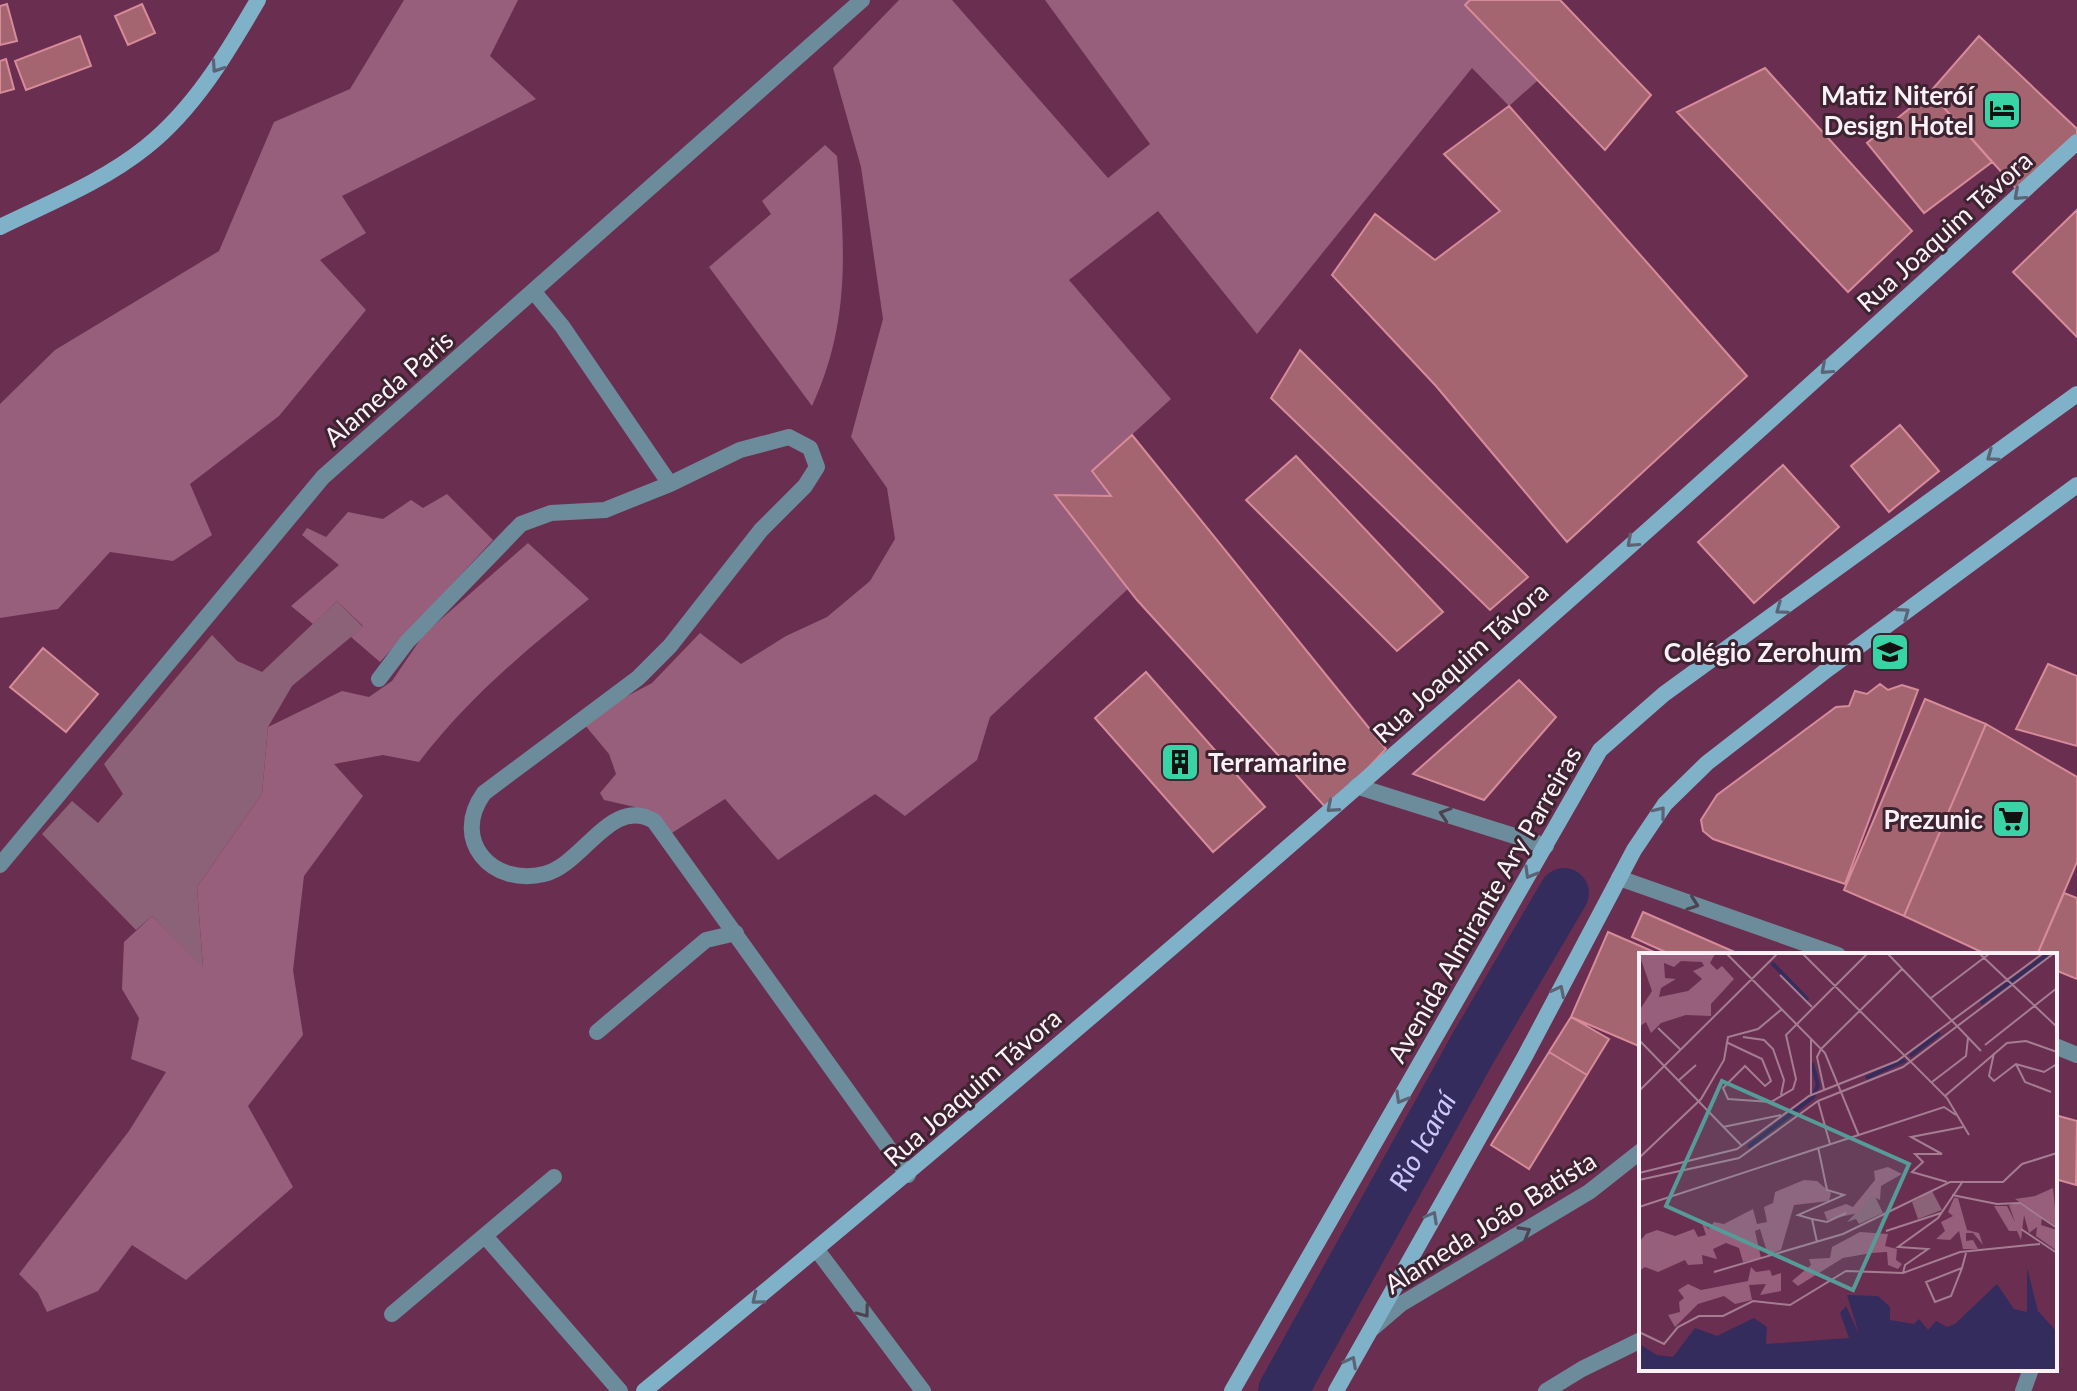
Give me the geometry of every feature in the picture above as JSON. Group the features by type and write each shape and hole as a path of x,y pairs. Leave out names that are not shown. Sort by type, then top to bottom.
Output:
{"main road":[{"path":"0,227 98,178 151,143 200,92 258,0"},
{"name":"Rua Joaquim Távora","path":"644,1391 908,1175 1356,786 2077,142"},
{"name":"Avenida Almirante Ary Parreiras","path":"1232,1391 1600,750 1627,722 2077,394"},
{"path":"1336,1391 1524,1058 1650,824 1707,763 2077,485"}],"street":[{"name":"Alameda Paris","path":"0,865 323,477 534,292 844,6 862,0"},
{"path":"534,292 562,326 670,484"},
{"path":"379,679 418,630 521,524 551,513 605,510 670,484 740,450 789,437 800,441 817,458 817,467 805,486 761,530 670,646 638,678 484,793 473,808 469,827 479,855 495,868 515,874 541,875 569,862 618,818 643,814 667,836 908,1175"},
{"path":"1356,786 1546,846"},
{"path":"1619,878 1832,953"},
{"path":"597,1032 706,940 736,933"},
{"path":"2057,1047 2077,1055"},
{"name":"Alameda João Batista","path":"1366,1334 1401,1304 1589,1192 1639,1153"},
{"path":"392,1314 554,1177"},
{"path":"485,1236 620,1391"},
{"path":"817,1250 923,1391"},
{"path":"1546,1391 1639,1341"},
{"path":"2023,1391 2030,1371"}],"shaded area":[{"path":"404,0 518,0 490,56 536,99 342,196 366,233 320,260 366,310 279,416 190,484 212,535 173,561 110,552 58,609 0,618 0,404 55,350 219,251 274,122 350,89"},
{"path":"899,0 952,0 1108,178 1150,144 1045,0 1555,0 1564,57 1509,106 1472,68 1257,334 1158,211 1069,280 1171,399 1092,471 1111,496 1130,587 990,717 977,760 905,816 875,794 778,860 725,799 664,838 635,807 604,800 600,793 616,774 609,754 584,724 652,683 700,633 741,664 786,636 827,617 870,581 895,539 887,488 851,437 883,319 861,167 833,68"},
{"path":"825,145 837,156 842,221 842,283 833,344 812,406 709,267 771,214 762,201"},
{"path":"447,494 493,540 380,662 351,637 363,626 337,601 313,624 291,606 339,565 302,535 307,528 326,537 348,512 383,519 411,500 423,508"},
{"path":"528,543 589,599 478,695 419,762 383,755 334,764 363,796 304,876 293,970 303,1035 248,1106 293,1187 186,1280 132,1245 98,1291 47,1312 38,1293 19,1274 129,1131 166,1072 131,1059 139,1018 122,989 124,942 152,916 203,967 197,887 262,794 268,727 342,691 369,697 392,681 424,634"},
{"path":"337,601 363,627 292,686 268,727 262,794 197,887 203,968 152,916 136,930 42,834 72,801 98,823 123,794 104,764 212,635 237,661 262,672"}],"building":[{"path":"1470,0 1560,0 1651,95 1605,150 1465,5"},
{"path":"7,4 17,41 0,45 0,6"},
{"path":"142,4 155,33 128,45 115,16"},
{"path":"80,36 91,66 26,90 15,61"},
{"name":"Matiz Niteróí Design Hotel","path":"1979,36 2077,129 2077,142 2021,194 1930,92"},
{"path":"6,59 14,89 0,93 0,61"},
{"path":"1765,68 1912,231 1848,292 1677,112"},
{"path":"1930,92 1992,162 1924,213 1867,143"},
{"path":"1509,106 1747,376 1567,542 1436,386 1332,275 1375,214 1435,260 1500,211 1444,154"},
{"path":"2077,210 2077,337 2013,272"},
{"path":"1300,350 1528,577 1490,610 1271,398"},
{"path":"1900,425 1939,471 1889,512 1851,466"},
{"path":"1132,435 1386,749 1328,810 1137,600 1055,495 1111,496 1092,471"},
{"path":"1296,456 1443,612 1397,651 1246,500"},
{"path":"1783,465 1839,527 1754,603 1698,542"},
{"path":"43,648 98,694 66,732 10,687"},
{"path":"2048,664 2077,676 2077,746 2016,729"},
{"name":"Terramarine","path":"1146,672 1265,807 1213,852 1095,718"},
{"path":"1519,680 1556,717 1484,800 1413,774"},
{"path":"1880,684 1888,690 1902,685 1918,690 1845,884 1713,839 1703,831 1701,820 1717,795 1836,707 1849,706 1855,691 1867,694"},
{"path":"1925,699 1986,724 1904,916 1844,890"},
{"name":"Prezunic","path":"1986,724 2077,777 2077,862 2038,953 1984,953 1904,916"},
{"path":"2064,893 2077,898 2077,979 2057,971 2057,953 2038,953"},
{"path":"1643,912 1737,953 1668,953 1632,937"},
{"path":"1608,932 1656,953 1639,953 1639,1046 1571,1017"},
{"path":"1571,1017 1609,1039 1587,1075 1549,1052"},
{"path":"1549,1052 1587,1075 1529,1169 1491,1145"},
{"path":"2057,1116 2077,1121 2076,1185 2057,1180"}],"waterway":[{"name":"Rio Icaraí","path":"1283,1391 1473,1048 1564,893"}],"place":[{"name":"Matiz Niteróí Design Hotel","path":"2002,110"},
{"name":"Colégio Zerohum","path":"1890,652"},
{"name":"Terramarine","path":"1180,762"},
{"name":"Prezunic","path":"2011,819"}]}
